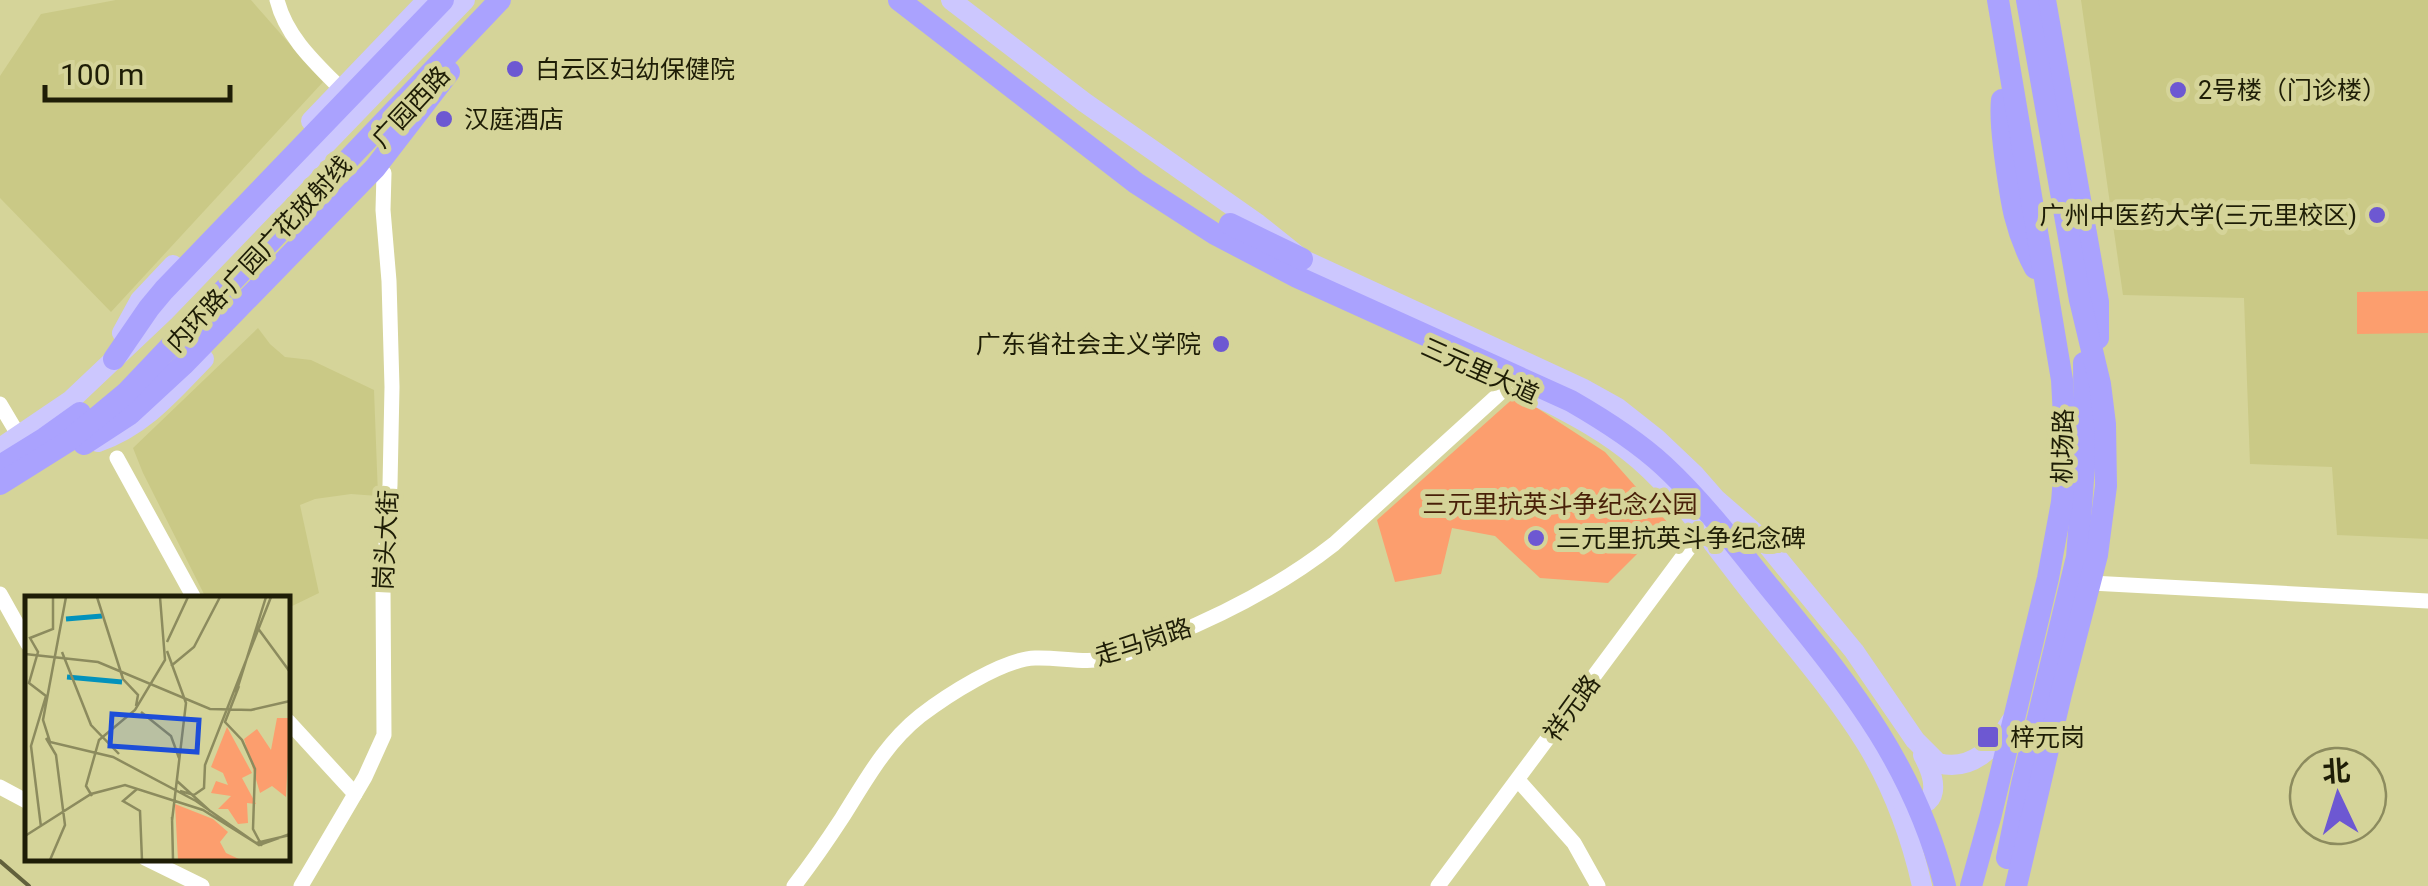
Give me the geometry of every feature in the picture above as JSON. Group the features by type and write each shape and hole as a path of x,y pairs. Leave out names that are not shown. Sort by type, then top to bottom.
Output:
{"highway":[{"path":"114,359 164,290 443,0"},
{"name":"内环路-广园广花放射线","path":"0,466 63,426 122,376 480,0"},
{"path":"899,0 1136,183 1215,234 1297,277 1570,401 1650,454 1703,506 1873,721 1914,795 1945,886"},
{"path":"919,0 1159,182 1255,238 1302,259"},
{"name":"机场路","path":"1971,886 2048,578 2064,477 2064,400 2045,288 2020,238 2012,208 2001,110 2007,57 1998,0"},
{"path":"2031,0 2098,302 2096,361"},
{"path":"77,448 144,402 375,168 502,5"},
{"name":"内环路-广园广花放射线","path":"0,484 67,442 126,393 502,5"},
{"name":"机场路","path":"2016,886 2081,583 2102,531 2106,486 2105,424 2096,361 2080,300 2058,124"},
{"path":"2002,886 2022,784 2081,583 2085,375 2080,300"},
{"path":"1992,814 2002,833 2019,834 2030,826"}],"main road":[{"name":"广园西路","path":"0,448 71,400 164,312 465,0"},
{"name":"三元里大道","path":"890,0 1059,135 1209,242 1286,283 1510,384 1620,444 1704,528 1851,721 1889,787 1922,886"},
{"name":"三元里大道","path":"951,0 1127,134 1302,259 1600,397 1629,416 1762,539 1854,651 1915,740 1938,763 1958,765 1974,760 1994,746 2018,705"},
{"name":"广园西路","path":"0,492 77,448 360,162 465,51 502,5"},
{"path":"114,359 125,325 150,288 421,7"},
{"path":"386,84 421,7"},
{"path":"77,448 125,431 153,410 384,174 442,96 465,51"},
{"path":"307,215 364,192"},
{"path":"1716,499 1866,694 1898,745 1938,833 1953,886"},
{"path":"1889,787 1907,805 1922,803 1932,796 1934,776 1915,740"}],"street":[{"path":"277,0 289,32 362,110"},
{"path":"480,0 490,8 502,5"},
{"name":"岗头大街","path":"301,886 355,794 384,735 383,588 392,387 384,174"},
{"name":"走马岗路","path":"794,886 822,849 874,764 900,733 924,713 986,674 1016,661 1040,658 1090,662 1112,658 1200,624 1270,588 1334,544 1510,384"},
{"path":"0,404 20,436"},
{"path":"117,458 193,596"},
{"name":"祥元路","path":"1438,886 1704,528"},
{"path":"2081,583 2428,601"},
{"path":"0,594 25,639"},
{"path":"290,722 355,794"},
{"path":"1518,780 1574,844 1598,886"},
{"path":"0,787 25,800"},
{"path":"151,861 202,886"}],"shaded area":[{"path":"116,0 251,0 323,82 111,312 0,198 0,76 41,14"},
{"path":"2081,0 2428,0 2428,539 2337,535 2332,467 2250,464 2244,298 2123,295"},
{"path":"258,328 285,357 311,360 374,390 378,496 351,494 300,505 319,593 290,607 290,596 205,596 133,448"}],"green space":[{"path":"2428,291 2428,333 2357,334 2357,292"},
{"name":"三元里抗英斗争纪念公园","path":"1517,395 1605,452 1668,523 1608,583 1540,578 1495,536 1452,528 1441,574 1395,582 1377,520"}],"railway":[{"path":"0,861 29,886"}],"place":[{"name":"白云区妇幼保健院","path":"515,69"},
{"name":"2号楼（门诊楼）","path":"2178,90"},
{"name":"汉庭酒店","path":"444,119"},
{"name":"广州中医药大学(三元里校区)","path":"2377,215"},
{"name":"广东省社会主义学院","path":"1221,344"},
{"name":"三元里抗英斗争纪念碑","path":"1536,538"},
{"name":"梓元岗","path":"1988,737"}]}
